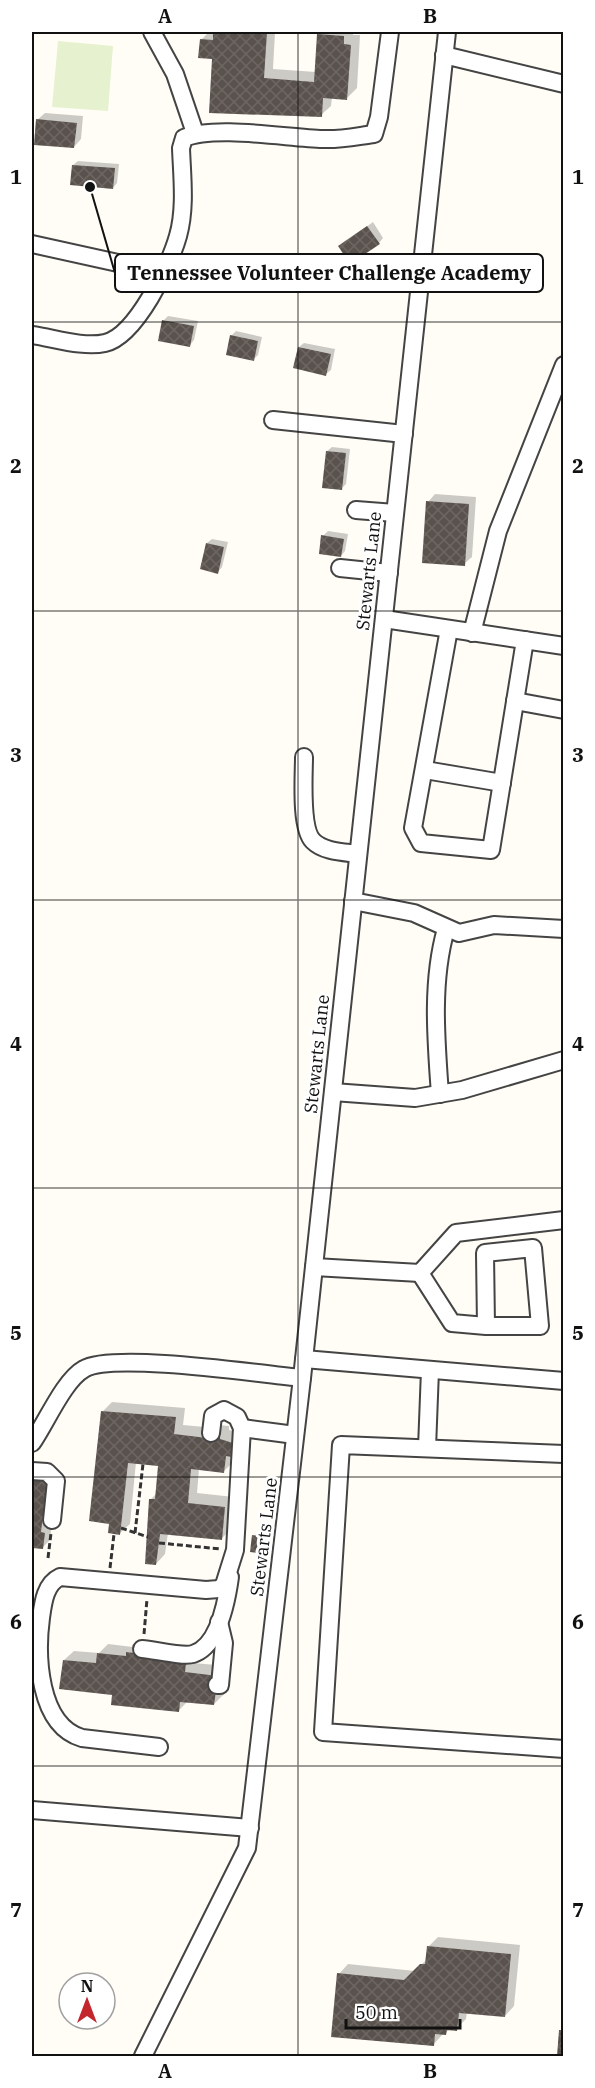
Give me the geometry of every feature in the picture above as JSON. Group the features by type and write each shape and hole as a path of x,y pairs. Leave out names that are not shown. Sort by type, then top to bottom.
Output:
{"street":[{"path":"152,32 175,74 195,134"},
{"path":"32,335 94,345 107,343 125,333 132,324 163,273 178,237 182,212 181,148 184,138 195,134 326,140 374,135 379,117 390,32"},
{"name":"Stewarts Lane","path":"143,2056 247,1848 302,1378 447,32"},
{"path":"444,55 564,84"},
{"path":"32,244 136,267"},
{"path":"472,633 498,531 564,365"},
{"path":"273,420 404,434"},
{"path":"356,510 395,513"},
{"path":"340,568 389,573"},
{"path":"384,619 564,646"},
{"path":"449,629 414,828 421,843 491,850 525,640"},
{"path":"514,701 564,710"},
{"path":"304,757 304,804 308,833 313,841 324,848 358,854"},
{"path":"424,770 502,783"},
{"path":"353,901 414,913 459,933 494,925 564,929"},
{"path":"440,1094 437,1054 438,956 446,929"},
{"path":"333,1092 415,1098 462,1090 564,1060"},
{"path":"420,1273 456,1233 564,1220"},
{"path":"420,1273 452,1323 486,1326 540,1326 533,1248 484,1253 486,1326"},
{"path":"314,1267 420,1273"},
{"path":"304,1359 564,1381"},
{"path":"32,1443 75,1376 99,1363 140,1363 302,1378"},
{"path":"427,1448 430,1370"},
{"path":"142,1649 192,1654 206,1646 226,1610 236,1545 242,1428 237,1417 224,1410 213,1416 211,1433"},
{"path":"242,1428 295,1435"},
{"path":"564,1454 341,1445 323,1732 564,1749"},
{"path":"32,1471 47,1473 56,1481 52,1520"},
{"path":"159,1747 75,1736 61,1723 50,1705 39,1670 43,1606 49,1587 55,1579 64,1577 219,1589 228,1579 232,1568"},
{"path":"217,1684 220,1685 224,1646 219,1622"},
{"path":"32,1810 250,1828"}],"path":[{"path":"135,1533 143,1464"},
{"path":"48,1558 52,1520"},
{"path":"121,1528 148,1537"},
{"path":"110,1565 114,1534"},
{"path":"159,1543 219,1549 236,1545"},
{"path":"44,1545 49,1545"},
{"path":"142,1649 149,1584"}],"green space":[{"path":"58,41 113,46 108,111 52,107"}],"building":[{"path":"213,32 267,32 264,78 314,82 317,34 344,36 344,44 351,45 347,100 323,98 322,117 209,113 212,59 198,58 200,39 213,40"},
{"path":"36,119 77,123 74,148 34,145"},
{"path":"72,165 115,168 113,189 70,185"},
{"path":"367,226 380,244 350,264 338,246"},
{"path":"162,320 194,326 190,347 158,341"},
{"path":"230,335 258,341 254,361 226,355"},
{"path":"298,347 331,354 326,376 293,368"},
{"path":"326,451 346,453 342,490 322,488"},
{"path":"426,501 469,504 465,566 422,563"},
{"path":"321,535 344,539 341,557 319,554"},
{"path":"206,543 224,547 218,574 200,569"},
{"path":"101,1411 176,1417 174,1434 207,1438 208,1434 220,1436 220,1439 233,1443 232,1457 226,1456 224,1473 191,1469 188,1503 225,1507 222,1540 160,1534 156,1565 145,1564 149,1499 155,1499 158,1466 128,1463 120,1535 108,1533 109,1524 89,1521"},
{"path":"32,1479 51,1482 49,1499 45,1498 41,1532 45,1533 43,1549 32,1548"},
{"path":"252,1535 262,1536 259,1553 250,1552"},
{"path":"126,1652 159,1656 158,1660 186,1663 185,1672 218,1676 214,1705 180,1702 179,1712 111,1705 112,1695 59,1689 63,1660 96,1663 97,1653 126,1656"},
{"path":"427,1946 511,1954 505,2017 459,2013 457,2031 447,2030 446,2035 435,2034 434,2046 331,2037 337,1973 404,1980 420,1964 425,1964"},
{"path":"559,2030 564,2030 564,2056 557,2056"}],"place":[{"name":"Tennessee Volunteer Challenge Academy","path":"90,187"}]}
